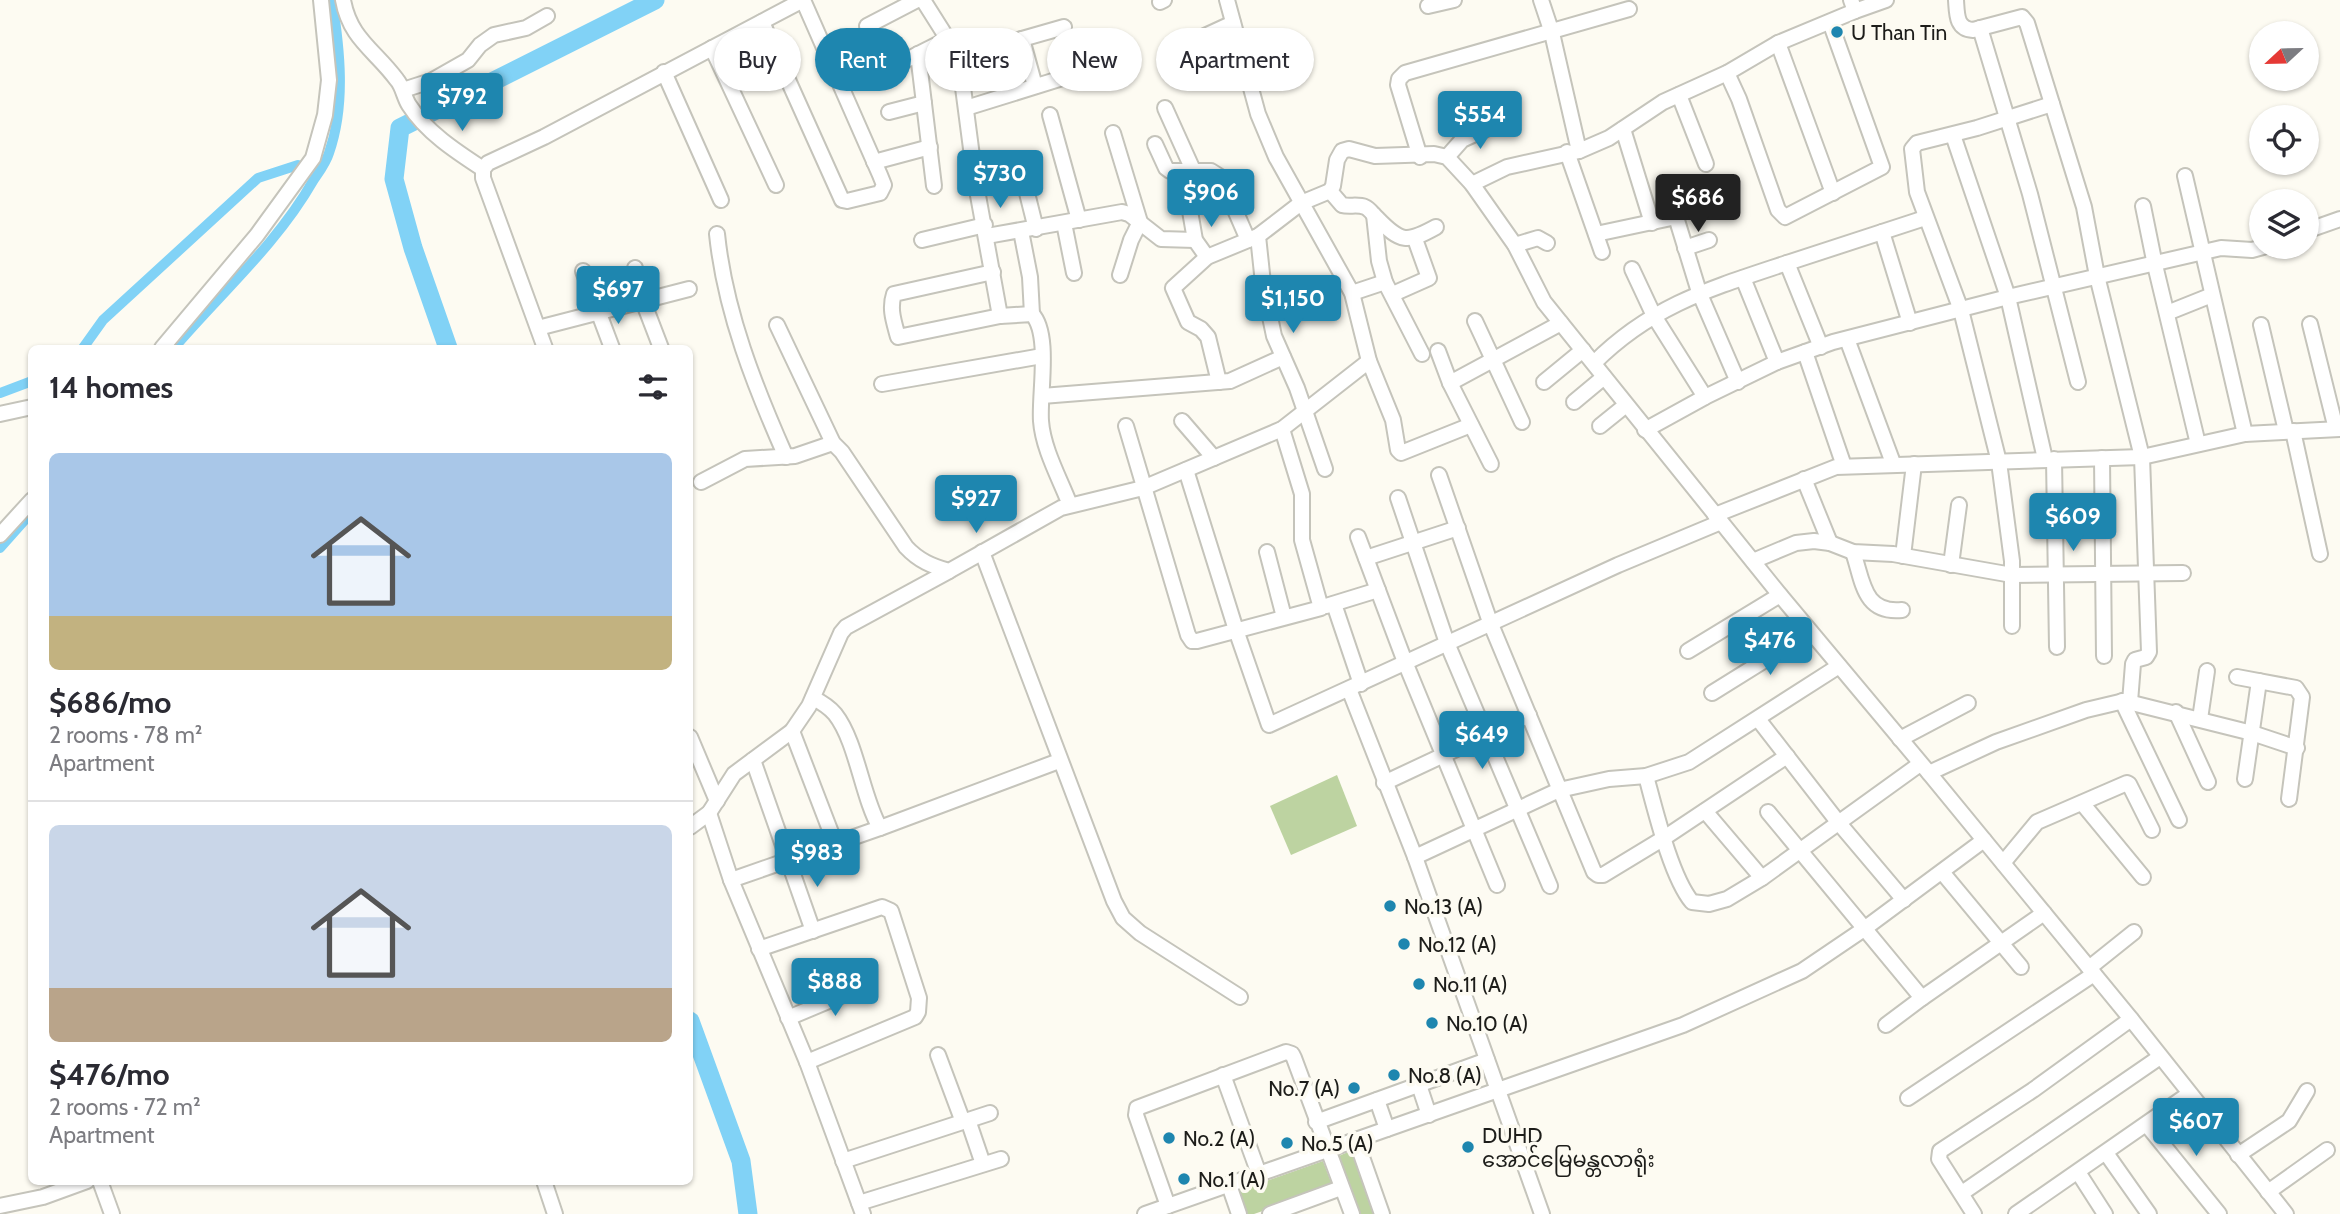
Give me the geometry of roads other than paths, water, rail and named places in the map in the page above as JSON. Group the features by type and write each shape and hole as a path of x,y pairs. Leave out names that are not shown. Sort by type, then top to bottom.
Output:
{"street":[{"path":"165,345 257,235 313,158 325,115 329,80 321,0"},
{"path":"343,0 346,17 354,33 399,82 421,120 483,169"},
{"path":"544,345 487,191 483,169 488,163 556,131 803,0 884,185 880,193 842,200 762,22"},
{"path":"867,26 917,0"},
{"path":"923,0 941,28"},
{"path":"1227,0 1258,114 1276,156 1352,293 1369,361 1393,420 1399,452 1471,425"},
{"path":"1428,6 1454,0"},
{"path":"1541,0 1552,33 1573,152 1602,252"},
{"path":"1472,184 1507,167 1573,152 1609,138 1663,102 1727,73 1778,43 1830,22 1853,5 1886,0"},
{"path":"1956,0 1957,18 1967,30 2022,18 2028,23 2084,206 2097,276 2142,457 2148,652 2146,657 2135,660 2133,664 2126,702 2179,820"},
{"path":"1413,157 1398,85 1399,79 1405,74 1629,9"},
{"path":"406,97 468,60 480,45 494,35 526,29 547,16"},
{"path":"1727,73 1739,99 1777,210 1785,217 1882,167 1830,22"},
{"path":"1222,28 1233,23"},
{"path":"1033,36 1064,27"},
{"path":"1980,28 2055,286 2078,382"},
{"path":"1778,43 1833,193"},
{"path":"712,48 776,185"},
{"path":"911,57 925,50"},
{"path":"918,54 934,186"},
{"path":"664,72 721,200"},
{"path":"1033,79 1035,86"},
{"path":"966,108 1047,82"},
{"path":"964,91 975,179 1000,316"},
{"path":"1679,95 1706,164"},
{"path":"889,112 924,103"},
{"path":"2012,626 2012,575 1999,462 1961,310 1917,192 1912,149 1917,143 1953,135 2052,104"},
{"path":"1165,108 1193,170"},
{"path":"1050,115 1072,222 1074,273"},
{"path":"1447,157 1462,140 1497,124"},
{"path":"1623,130 1653,223"},
{"path":"1113,133 1140,222 1120,275"},
{"path":"1953,135 2008,297 2049,459 2057,647"},
{"path":"1155,144 1170,171 1211,171 1230,183 1235,210 1253,238 1274,336 1305,409 1325,469"},
{"path":"874,162 930,147"},
{"path":"1219,382 1208,337 1201,329 1188,322 1173,291 1175,285 1207,257 1253,238 1301,203 1330,191 1337,160 1342,151 1349,149 1375,156 1447,157 1472,184 1515,245 1544,302 1810,632 2131,1020 2268,1192 2278,1211"},
{"path":"2185,176 2245,434"},
{"path":"1023,177 1029,230 1032,314 1038,320 1042,356 1041,423 1070,505"},
{"path":"1721,187 1680,203 1676,208 1676,217 1699,292 1738,382"},
{"path":"1330,191 1342,205 1363,206 1396,236 1403,239 1415,239 1436,227"},
{"path":"2144,206 2155,265 2198,444"},
{"path":"1190,211 1195,240 1207,257"},
{"path":"922,240 986,231 1029,230 1122,212 1129,214 1161,239 1195,240"},
{"path":"1374,215 1379,261 1389,288 1422,354"},
{"path":"1596,234 1676,217"},
{"path":"1594,363 1615,342 1654,316 1699,292 1926,218"},
{"path":"2319,226 2339,219 2340,236"},
{"path":"1882,232 1910,323"},
{"path":"717,234 723,277 754,385 786,457"},
{"path":"1515,245 1538,238 1547,243"},
{"path":"1352,293 1389,288 1429,278 1415,239"},
{"path":"1685,248 1709,240"},
{"path":"1645,430 1777,362 1847,338 2008,297 2221,248 2249,250"},
{"path":"1787,263 1821,347"},
{"path":"635,268 643,301 660,345"},
{"path":"1632,270 1654,316 1705,397"},
{"path":"583,271 611,345"},
{"path":"993,272 894,294 892,316 898,337 1000,316 1032,314"},
{"path":"1743,278 1777,362"},
{"path":"1265,297 1300,288"},
{"path":"538,328 689,289"},
{"path":"2166,313 2212,295"},
{"path":"1475,321 1521,422"},
{"path":"1451,383 1561,323"},
{"path":"1186,470 1268,724 1804,479 1844,466 2142,457 2245,434 2339,430 2310,324"},
{"path":"777,325 833,443 842,452 906,547 929,565 949,571"},
{"path":"2262,325 2320,554"},
{"path":"1847,338 1893,463"},
{"path":"1544,382 1583,350"},
{"path":"1438,351 1491,464"},
{"path":"1805,352 1844,466"},
{"path":"882,384 1042,356"},
{"path":"1042,396 1230,381 1283,357"},
{"path":"693,824 713,807 729,779 792,731 813,698 846,627 1030,524 1070,505 1143,488 1282,429 1369,361"},
{"path":"1574,402 1604,376"},
{"path":"1600,426 1626,405"},
{"path":"0,414 28,408"},
{"path":"1182,421 1214,458"},
{"path":"1126,426 1192,641 1378,590"},
{"path":"1282,429 1302,494 1302,540 1354,686 1384,783 1415,858 1542,1214"},
{"path":"701,482 745,459 786,457 824,448 833,443"},
{"path":"2102,458 2104,656"},
{"path":"1903,556 1914,464"},
{"path":"1439,475 1490,622 1594,872 1603,875 1787,756"},
{"path":"1804,479 1830,544"},
{"path":"1398,498 1447,643 1550,886"},
{"path":"0,536 28,504"},
{"path":"1951,565 1959,505"},
{"path":"1366,558 1458,528"},
{"path":"1359,537 1405,662 1497,885"},
{"path":"1753,561 1796,543 1814,541 1853,552 1903,556 2012,575 2183,573"},
{"path":"1267,551 1284,617"},
{"path":"982,552 1059,761 1123,918 1140,933 1240,997"},
{"path":"1853,552 1866,590 1875,606 1882,610 1902,610"},
{"path":"1688,651 1780,595"},
{"path":"1712,693 1810,632"},
{"path":"1415,858 1559,790 1609,779 1646,776 1693,760 1839,666"},
{"path":"2200,719 2207,671"},
{"path":"2237,677 2297,688 2300,692 2302,697 2297,748 2289,799"},
{"path":"2245,779 2259,681"},
{"path":"813,698 836,715 844,730 880,828"},
{"path":"1646,776 1664,838 1685,894 1692,902 1709,904 1719,903 1762,878 1839,822 1925,768 2086,710 2126,702 2176,712 2297,748"},
{"path":"1900,739 1968,703"},
{"path":"2176,712 2208,782"},
{"path":"1384,783 1529,715"},
{"path":"1758,719 1904,900"},
{"path":"792,731 835,843"},
{"path":"693,746 713,807 731,880 807,1062 861,1208 1001,1159"},
{"path":"753,760 813,931"},
{"path":"731,880 1059,761"},
{"path":"2003,863 2037,822 2123,784 2129,783 2152,830"},
{"path":"2082,803 2143,877"},
{"path":"1705,811 1762,878"},
{"path":"1768,812 1922,998"},
{"path":"1145,1214 1684,1025 1793,976 1864,929 1984,840"},
{"path":"1942,872 2021,967"},
{"path":"759,949 882,906 891,911 919,1004 915,1017 807,1062"},
{"path":"1886,1025 2044,913"},
{"path":"1908,1098 2091,971 2134,932"},
{"path":"788,1018 869,985"},
{"path":"1974,1214 1939,1159 1940,1151 2033,1090 2131,1020"},
{"path":"1168,1206 1136,1115 1137,1108 1286,1052 1292,1054 1352,1214"},
{"path":"938,1055 983,1164"},
{"path":"1962,1193 2160,1057"},
{"path":"1317,1122 1487,1060"},
{"path":"1223,1075 1259,1174"},
{"path":"1419,1085 1429,1115"},
{"path":"2238,1155 2289,1121 2307,1091"},
{"path":"2016,1214 2189,1094"},
{"path":"1377,1100 1387,1129"},
{"path":"843,1161 990,1113"},
{"path":"2147,1125 2219,1214"},
{"path":"1356,1140 1382,1214"},
{"path":"2268,1192 2327,1150"},
{"path":"2106,1153 2149,1214"},
{"path":"2078,1172 2105,1214"},
{"path":"0,1206 43,1198 77,1185"},
{"path":"101,1185 112,1214"},
{"path":"545,1185 555,1214"},
{"path":"1229,1185 1239,1214"},
{"path":"1270,1214 1341,1188"}],"waterway":[{"path":"177,345 283,226 326,160 334,135 340,96 339,57 332,0"},
{"path":"447,345 413,248 394,179 400,128 655,0"},
{"path":"85,345 103,320 258,178 298,165"},
{"path":"0,393 28,382"},
{"path":"0,548 28,516"},
{"path":"693,1029 741,1161 748,1214"}],"place":[{"name":"U Than Tin","path":"1837,32"},
{"name":"No.13 (A)","path":"1390,906"},
{"name":"No.12 (A)","path":"1404,944"},
{"name":"No.11 (A)","path":"1419,984"},
{"name":"No.10 (A)","path":"1432,1023"},
{"name":"No.8 (A)","path":"1394,1075"},
{"name":"No.7 (A)","path":"1354,1088"},
{"name":"No.2 (A)","path":"1169,1138"},
{"name":"No.5 (A)","path":"1287,1143"},
{"name":"DUHD အောင်မြေမန္တလာရုံး","path":"1468,1147"},
{"name":"No.1 (A)","path":"1184,1179"}]}
